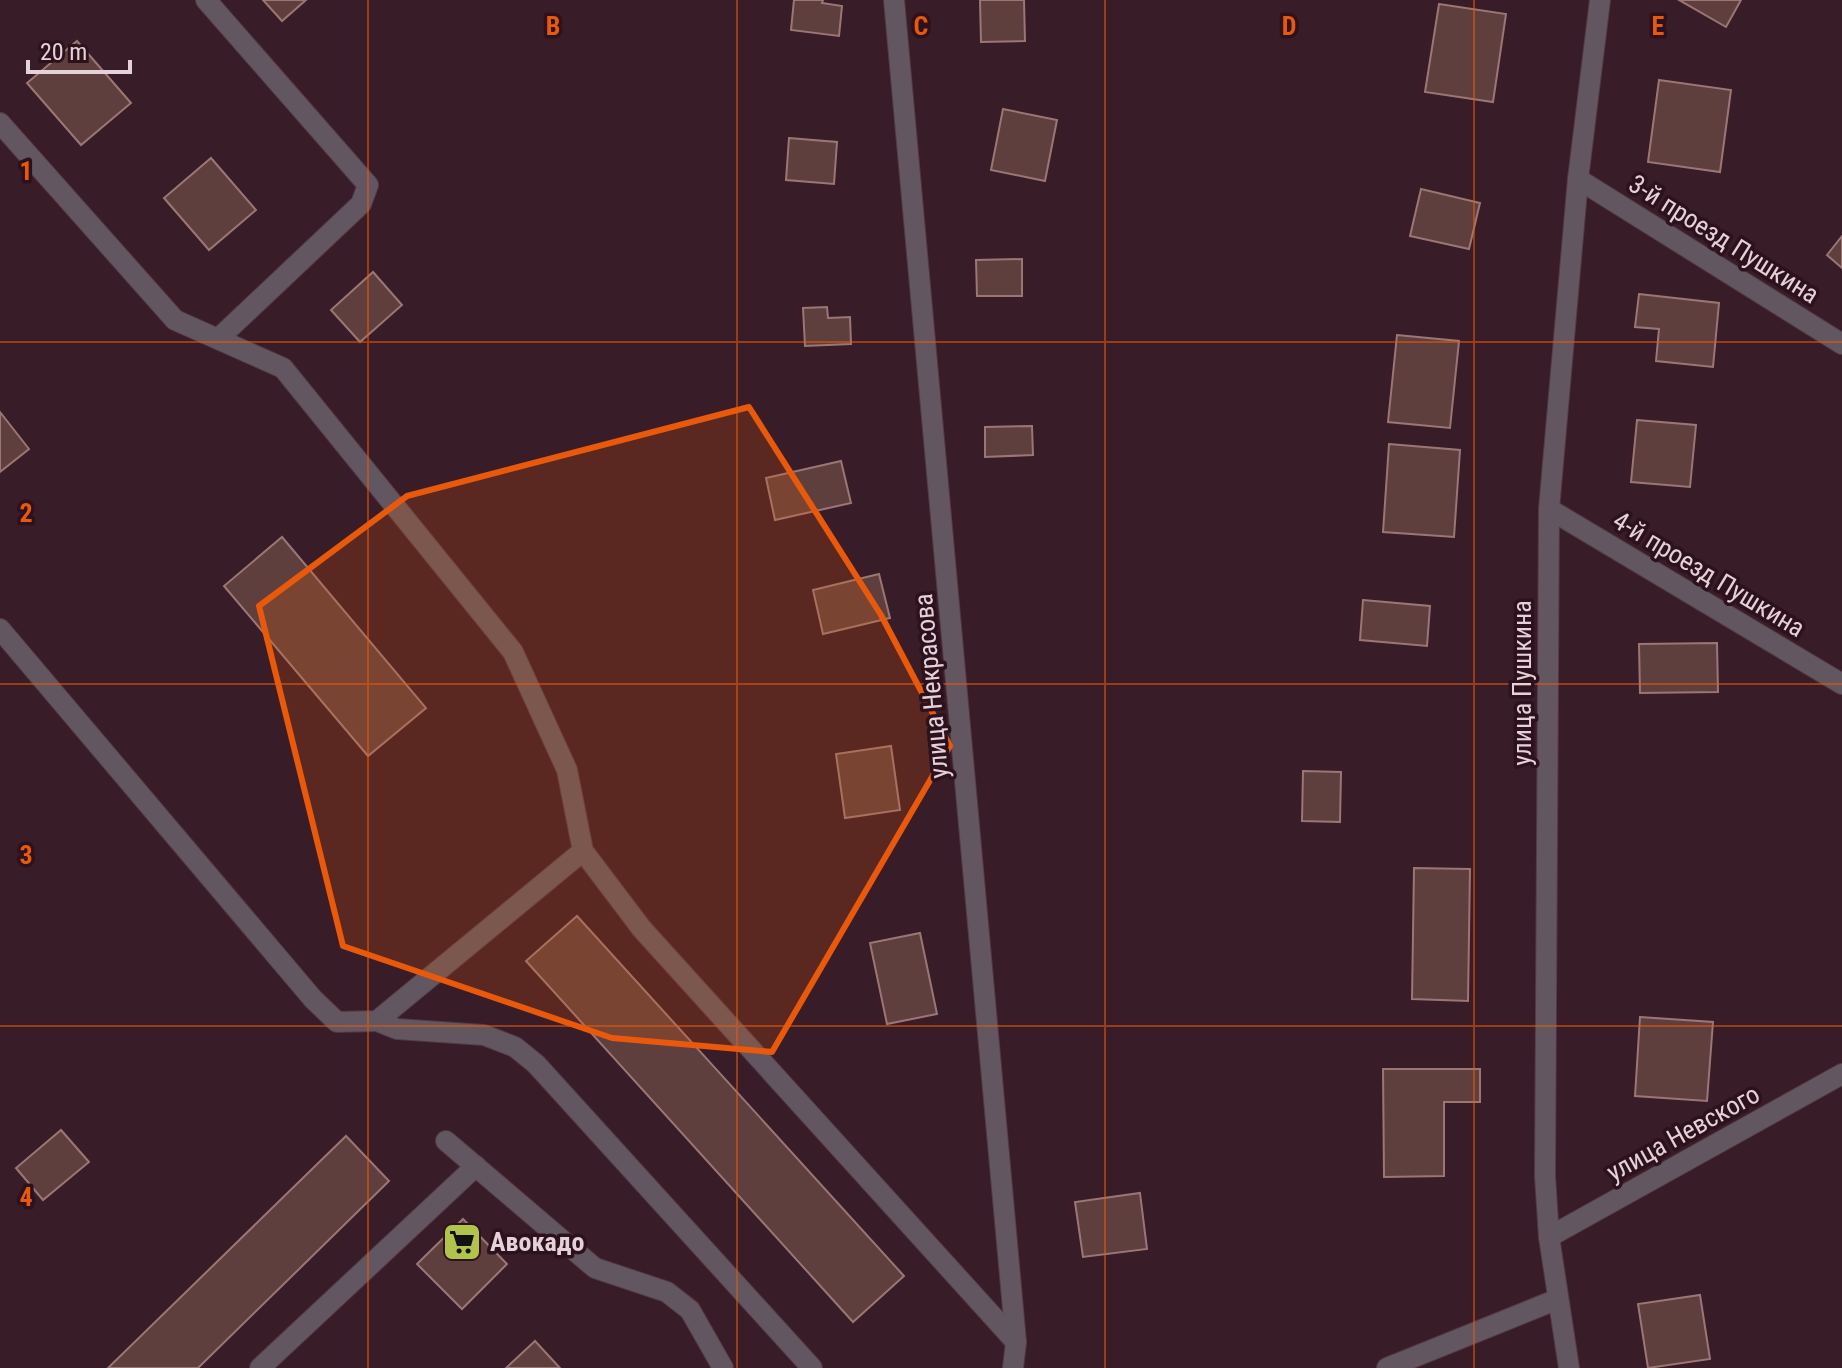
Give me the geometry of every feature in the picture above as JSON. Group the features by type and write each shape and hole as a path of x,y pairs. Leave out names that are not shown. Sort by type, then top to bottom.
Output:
{"street":[{"path":"206,0 368,185 361,204 218,339"},
{"name":"улица Некрасова","path":"894,0 1016,1342 1013,1368"},
{"name":"улица Пушкина","path":"1569,1368 1549,1237 1545,1176 1549,509 1578,179 1600,0"},
{"path":"0,123 175,320 283,368 513,652 567,770 583,851 642,929 1016,1342"},
{"name":"3-й проезд Пушкина","path":"1578,179 1842,344"},
{"name":"4-й проезд Пушкина","path":"1549,509 1842,684"},
{"path":"0,629 313,999 337,1022 377,1021 397,1029 484,1035 515,1047 536,1064 812,1368"},
{"path":"377,1021 583,851"},
{"name":"улица Невского","path":"1549,1237 1842,1074"},
{"path":"446,1141 595,1268 667,1292 690,1310 723,1368"},
{"path":"260,1368 476,1166"},
{"path":"1387,1368 1558,1299"}],"highlighted area":[{"path":"749,407 881,615 950,746 772,1052 612,1038 343,946 259,606 407,496"}],"building":[{"path":"263,0 306,0 282,21"},
{"path":"794,0 823,0 822,3 842,6 839,36 791,30"},
{"path":"980,0 1024,0 1025,41 981,42"},
{"path":"1679,0 1741,0 1726,27"},
{"path":"1439,4 1506,14 1493,102 1425,92"},
{"path":"77,41 131,103 81,145 27,83"},
{"path":"1659,80 1731,90 1720,172 1648,162"},
{"path":"1003,109 1057,120 1045,181 991,170"},
{"path":"789,138 837,142 834,184 786,180"},
{"path":"211,158 256,210 209,250 164,198"},
{"path":"1421,189 1480,203 1469,249 1410,236"},
{"path":"1842,236 1842,268 1827,255"},
{"path":"1022,259 1022,296 977,296 976,260"},
{"path":"373,272 402,305 360,342 331,310"},
{"path":"1639,294 1719,303 1713,367 1656,361 1659,329 1635,327"},
{"path":"827,307 828,318 850,317 851,344 805,346 803,308"},
{"path":"1397,335 1459,341 1450,428 1388,422"},
{"path":"0,412 29,449 0,472"},
{"path":"1637,420 1696,425 1690,487 1631,482"},
{"path":"1032,426 1033,455 985,457 985,427"},
{"path":"1389,444 1460,450 1454,537 1383,532"},
{"path":"841,461 851,503 775,520 766,478"},
{"path":"282,537 426,708 368,756 224,586"},
{"path":"879,574 890,618 823,634 813,590"},
{"path":"1363,600 1430,606 1427,646 1360,640"},
{"path":"1717,643 1718,692 1640,693 1639,644"},
{"path":"891,746 900,810 845,818 836,754"},
{"path":"1303,771 1341,772 1340,822 1302,821"},
{"path":"1414,868 1470,869 1468,1001 1412,999"},
{"path":"577,916 904,1276 853,1322 526,961"},
{"path":"920,933 937,1014 887,1024 870,943"},
{"path":"1640,1017 1713,1022 1707,1101 1635,1096"},
{"path":"1383,1069 1480,1069 1480,1102 1444,1102 1444,1176 1384,1177"},
{"path":"61,1130 89,1162 43,1200 16,1168"},
{"path":"346,1136 389,1181 198,1368 108,1368"},
{"path":"1140,1193 1147,1249 1083,1257 1075,1202"},
{"name":"Авокадо","path":"463,1219 507,1264 462,1309 417,1264"},
{"path":"1700,1295 1710,1359 1648,1368 1638,1304"},
{"path":"535,1341 560,1368 506,1368"}],"place":[{"name":"Авокадо","path":"462,1242"}]}
